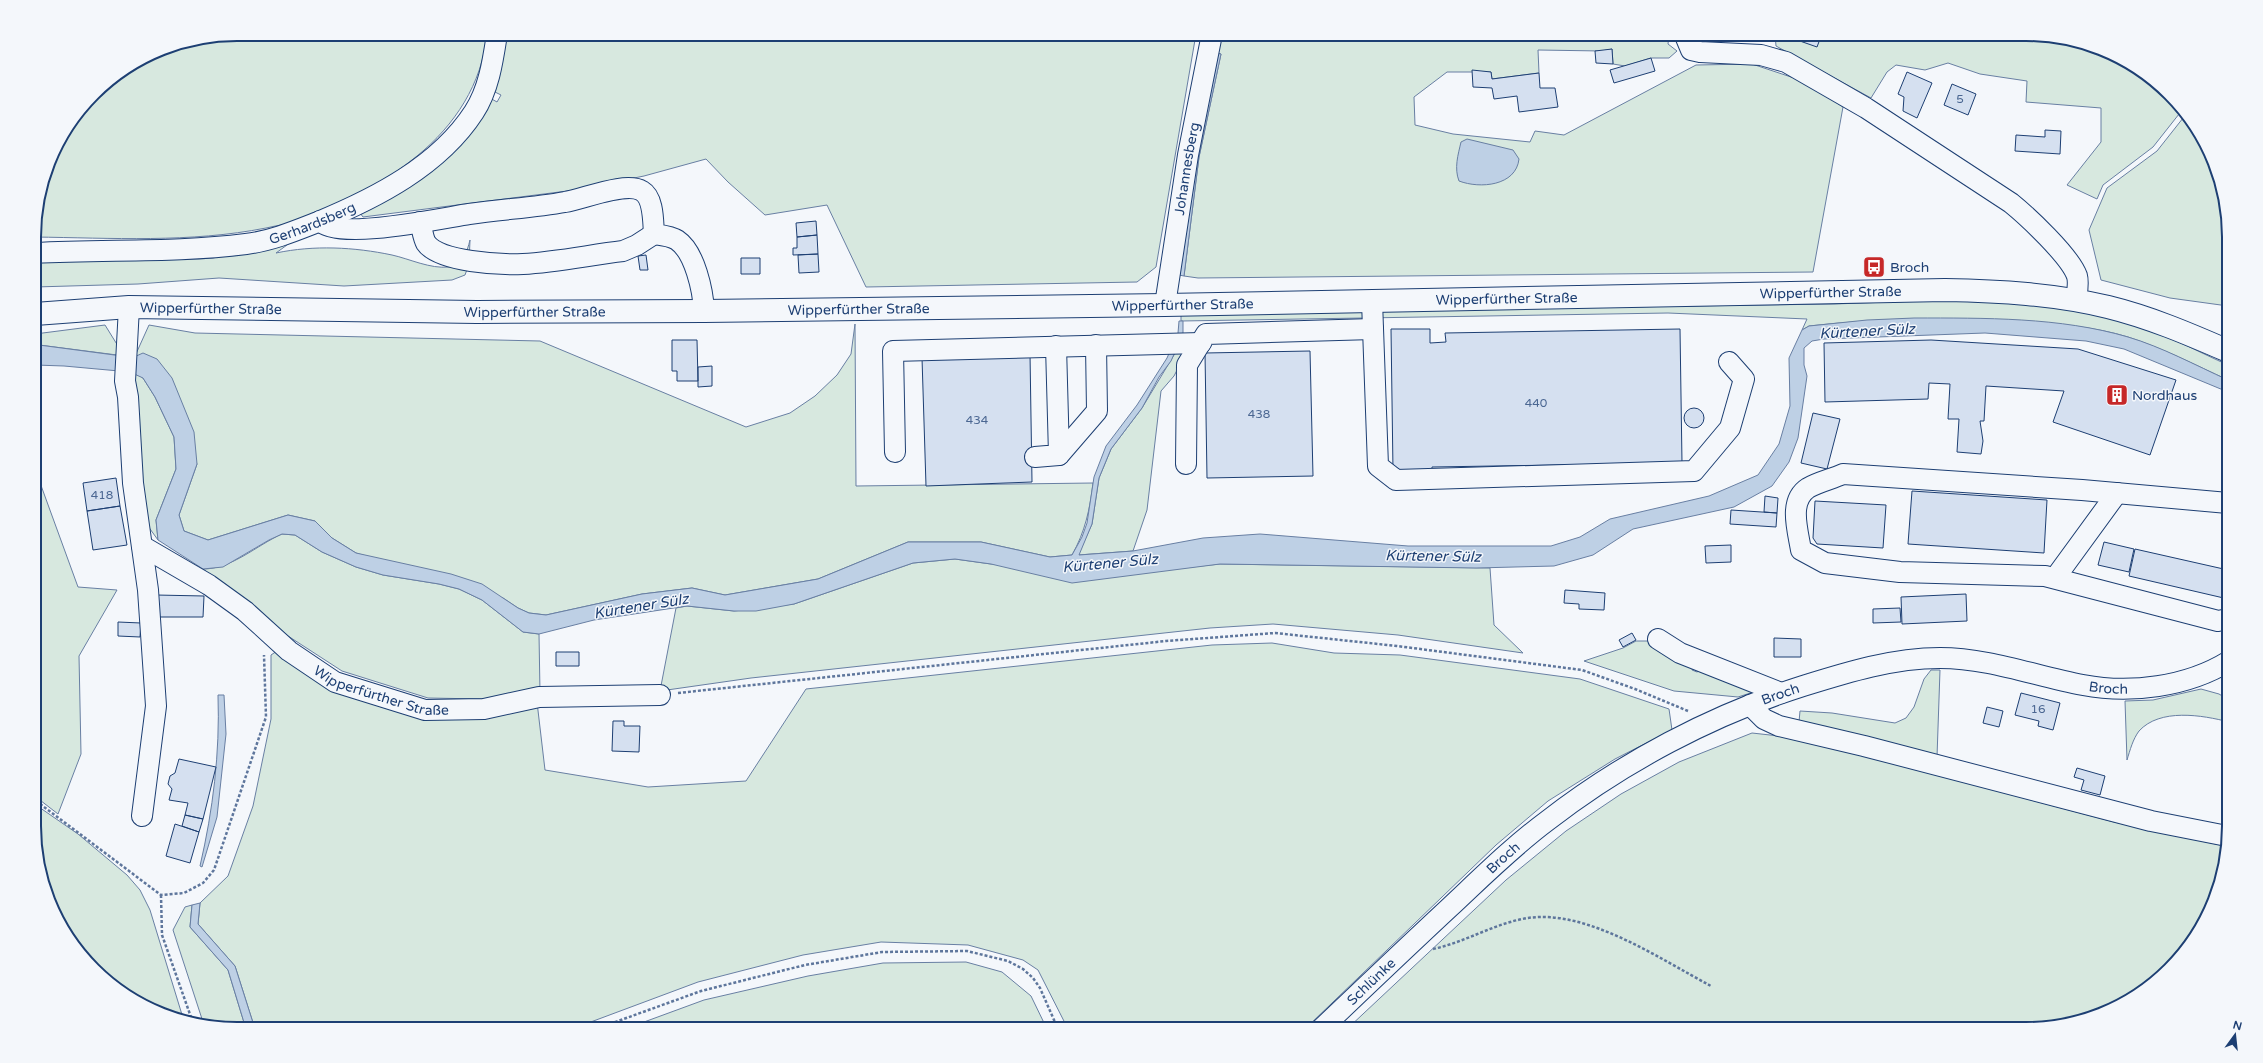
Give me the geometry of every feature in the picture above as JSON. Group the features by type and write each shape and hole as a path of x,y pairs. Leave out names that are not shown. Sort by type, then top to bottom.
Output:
{"main road":[{"name":"Wipperfürther Straße","path":"41,314 129,307 477,312 704,311 1165,305 1945,290 2033,294 2076,300 2136,315 2222,349"}],"street":[{"name":"Gerhardsberg","path":"41,253 204,248 248,244 291,233 356,207 407,179 462,129 475,110 488,82 496,41"},
{"name":"Johannesberg","path":"1165,305 1188,155 1211,41"},
{"path":"1687,41 1691,50 1700,52 1761,56 1786,62 1808,73 1866,108 2011,203 2024,214 2069,263 2077,276 2076,300"},
{"path":"320,221 328,228 386,228 469,214 566,202 620,189 634,188 643,191 648,199 654,234"},
{"path":"420,222 426,243 440,254 444,256 494,263 523,264 623,251 637,245 654,234 677,239 688,250 704,296 704,311"},
{"path":"1372,301 1378,466 1396,480 1694,471 1730,428 1744,379 1729,362"},
{"name":"Wipperfürther Straße","path":"129,307 125,382 128,398 133,482 148,590 156,706 142,816"},
{"path":"1186,464 1187,365 1195,343 1206,334 1373,329"},
{"path":"895,452 893,351 1195,343"},
{"path":"1056,346 1059,456"},
{"path":"1035,457 1059,456 1097,411 1096,346"},
{"path":"2222,502 2117,493 1843,474 1807,488 1796,502 1796,521 1801,550 1825,563 1900,572 2045,576 2218,621 2222,620"},
{"path":"2055,578 2117,493"},
{"name":"Wipperfürther Straße","path":"142,546 208,585 246,611 289,651 335,682 426,710 484,709 539,697 660,695"},
{"path":"1658,639 1680,653 1781,693"},
{"name":"Broch","path":"1403,950 1498,862 1547,820 1606,780 1709,722 1781,693 1839,674 1903,660 1940,658 1976,661 2027,670 2082,684 2110,688 2162,685 2222,668"},
{"path":"1750,705 1764,719 1779,726 1864,746 2151,821 2222,835"},
{"name":"Schlünke","path":"1329,1022 1403,950"}],"path":[{"path":"41,805 161,895 184,893 204,883 214,870 266,717 264,653 268,633"},
{"path":"660,695 1166,641 1275,634 1404,647 1582,670 1664,700 1709,722"},
{"path":"161,895 162,935 191,1016"},
{"path":"1403,950 1422,952 1450,946 1505,924 1527,918 1554,916 1585,923 1615,936 1711,986"},
{"path":"615,1022 701,991 805,965 882,952 966,951 1008,961 1023,969 1033,978 1040,988 1055,1022"}],"shaded area":[{"path":"224,41 486,41 479,70 473,86 455,117 431,144 391,176 377,185 332,209 298,222 237,233 209,236 122,239 41,237 41,224 51,174 61,150 74,128 98,98 128,74 150,61 174,51"},
{"path":"504,41 1195,41 1156,267 1137,282 866,287 827,205 765,215 728,182 706,159 644,176 575,190 363,217 360,213 490,98 497,102 501,95 493,91"},
{"path":"1217,41 1668,41 1668,44 1677,51 1669,58 1651,58 1625,66 1613,64 1612,49 1602,51 1538,50 1539,73 1492,79 1491,72 1447,72 1414,97 1415,125 1453,134 1530,142 1535,131 1564,135 1696,65 1752,64 1806,82 1843,107 1813,272 1198,278 1184,276 1199,157 1221,54 1216,53"},
{"path":"1776,41 2039,41 2064,45 2089,51 2124,67 2165,98 2178,115 2153,147 2103,185 2097,199 2067,185 2101,142 2101,108 2026,102 2027,81 1980,74 1948,63 1925,70 1896,65 1887,72 1871,98 1776,46"},
{"path":"2182,119 2202,150 2212,174 2222,224 2222,305 2170,298 2101,280 2089,230 2107,188 2157,151"},
{"path":"298,237 276,253 290,250 319,248 363,250 392,255 435,267 449,267 458,264 461,261 466,253 470,240 469,264 465,275 452,280 344,286 219,278 138,284 41,287 41,259 213,258"},
{"path":"1916,301 2003,303 2033,305 2091,314 2119,320 2147,329 2222,362 2222,377 2153,346 2128,337 2090,328 1999,320 1918,319 1864,321 1809,326 1802,330 1807,319 1668,313 1181,321 1181,313 1834,304"},
{"path":"855,324 856,486 1093,483 1086,520 1077,546 1072,555 1050,557 981,542 908,542 818,579 725,595 692,588 642,594 546,615 529,613 503,598 356,553 332,538 315,521 288,515 208,540 184,531 179,515 197,464 135,356 149,325 195,333 540,341 746,427 790,413 815,396 837,375 851,354"},
{"path":"105,325 118,346 117,355 41,345 41,333"},
{"path":"1188,349 1174,376 1161,391 1147,510 1133,551 1078,555 1092,524 1099,478 1111,449 1142,408 1177,350"},
{"path":"135,373 143,378 155,397 174,437 176,469 156,520 158,540 145,522 133,377"},
{"path":"41,485 78,587 117,590 79,656 81,754 58,814 41,801"},
{"path":"282,534 295,535 322,552 356,567 383,575 439,584 459,589 482,600 523,632 539,634 540,693 483,699 428,698 342,671 288,636 203,569 214,568 234,561"},
{"path":"955,559 991,564 1153,571 1220,564 1490,568 1494,625 1523,653 1398,635 1273,624 1210,628 751,678 660,691 676,608 687,606 734,611 794,604 913,563"},
{"path":"1636,641 1649,641 1660,649 1694,663 1692,670 1697,672 1706,667 1763,689 1738,697 1674,691 1584,661 1623,648"},
{"path":"1272,643 1334,653 1400,655 1580,679 1669,709 1672,730 1615,759 1548,801 1496,845 1312,1022 1064,1022 1038,970 1023,960 968,945 881,942 803,955 698,982 591,1022 253,1022 235,966 198,924 200,903 228,876 253,806 271,719 271,655 277,651 425,717 537,702 545,770 648,787 746,781 806,689 1212,645"},
{"path":"1931,670 1940,670 1937,757 1799,722 1800,711 1832,713 1895,723 1906,718 1914,707 1924,679"},
{"path":"2201,689 2219,694 2222,696 2222,720 2206,717 2182,715 2158,719 2139,731 2133,741 2127,760 2125,701 2153,700"},
{"path":"1752,733 1779,736 1844,750 2114,822 2221,845 2218,864 2212,889 2202,913 2189,935 2165,965 2135,989 2113,1002 2089,1012 2064,1018 2039,1022 1354,1022 1506,880 1566,831 1621,794 1679,762"},
{"path":"41,808 78,834 127,875 140,890 150,910 182,1014 150,1002 128,989 98,965 74,935 61,913 51,889 41,839"},
{"path":"192,905 190,927 228,970 244,1022 224,1022 202,1018 173,930 185,907"},
{"path":"966,962 1002,972 1031,996 1044,1022 644,1022 704,1000 808,976 883,963"}],"water":[{"path":"1216,53 1221,54 1199,157 1184,276 1179,275 1194,156"},
{"path":"1467,139 1513,150 1519,159 1516,168 1511,175 1496,183 1477,185 1459,181 1457,171 1458,157 1461,142"},
{"name":"Kürtener Sülz","path":"1967,318 2022,320 2049,322 2102,330 2141,341 2222,377 2222,390 2124,349 2086,341 1985,333 1824,339 1812,341 1804,348 1804,365 1807,376 1798,438 1789,462 1772,486 1734,507 1633,529 1593,555 1554,566 1476,568 1220,564 1072,583 991,564 955,559 913,563 794,604 756,611 734,611 687,606 594,620 539,634 523,632 482,600 459,589 439,584 383,575 356,567 322,552 295,535 282,534 223,567 203,569 158,540 156,520 176,469 174,437 155,397 143,378 130,372 41,365 41,345 134,357 143,353 157,359 172,378 194,432 197,464 179,515 184,531 208,540 288,515 315,521 332,538 356,553 451,574 482,584 518,608 529,613 546,615 642,594 692,588 725,595 818,579 908,542 981,542 1050,557 1072,555 1082,537 1087,523 1094,477 1106,446 1137,405 1167,358 1178,333 1179,321 1183,321 1183,334 1171,361 1159,377 1142,408 1111,449 1099,478 1092,524 1079,555 1133,551 1203,538 1260,534 1408,546 1551,546 1580,537 1610,519 1709,496 1758,475 1779,444 1790,406 1789,358 1802,330 1809,326 1867,320"},
{"path":"218,695 224,695 226,734 217,817 202,867 200,866 209,824 217,760"},
{"path":"200,903 198,924 235,966 253,1022 244,1022 228,970 190,927 192,905"}],"building":[{"path":"1800,41 1819,41 1817,47"},
{"path":"1612,49 1613,64 1596,63 1595,51"},
{"path":"1651,58 1655,71 1614,83 1610,70"},
{"path":"1472,70 1491,72 1492,79 1539,73 1540,88 1555,88 1558,107 1519,112 1517,96 1494,99 1492,88 1473,87"},
{"path":"1907,72 1932,83 1917,118 1903,111 1904,97 1898,94"},
{"path":"1952,84 1976,94 1968,115 1944,105"},
{"path":"2045,130 2061,131 2060,154 2015,151 2016,135 2045,137"},
{"path":"816,221 817,235 797,237 796,223"},
{"path":"817,235 818,254 793,255 793,248 797,248 797,237"},
{"path":"818,254 819,272 799,273 798,255"},
{"path":"646,255 648,270 640,270 638,256"},
{"path":"741,258 760,258 760,274 741,274"},
{"path":"1391,329 1430,329 1430,343 1446,342 1445,333 1680,329 1682,463 1432,467 1432,470 1393,471"},
{"path":"672,340 697,340 698,381 677,381 677,371 672,371"},
{"name":"Nordhaus","path":"1931,340 2078,349 2176,380 2150,455 2053,422 2064,391 1986,386 1984,421 1980,421 1983,441 1981,454 1957,452 1959,419 1948,419 1950,384 1929,383 1928,399 1825,402 1824,343"},
{"path":"1310,351 1313,476 1207,478 1205,353"},
{"path":"1030,354 1032,482 926,486 922,358"},
{"path":"712,366 712,386 698,387 698,367"},
{"path":"1690,408 1698,408 1704,414 1704,422 1698,428 1690,428 1684,422 1684,414"},
{"path":"1813,413 1840,419 1827,469 1801,463"},
{"path":"116,478 120,506 87,511 83,483"},
{"path":"1912,491 2047,500 2044,553 1908,544"},
{"path":"1765,496 1778,498 1777,513 1764,512"},
{"path":"1815,501 1886,505 1883,548 1817,544 1813,538"},
{"path":"120,506 127,545 93,550 87,511"},
{"path":"1731,510 1777,513 1776,527 1730,524"},
{"path":"2104,542 2134,549 2129,572 2098,565"},
{"path":"1731,545 1731,562 1706,563 1705,546"},
{"path":"2135,549 2222,569 2222,598 2129,576"},
{"path":"1565,590 1605,593 1604,610 1579,609 1579,604 1564,603"},
{"path":"1966,594 1967,621 1902,624 1901,597"},
{"path":"156,595 204,596 203,617 156,617"},
{"path":"1900,608 1901,622 1873,623 1873,609"},
{"path":"118,622 141,623 140,637 118,636"},
{"path":"1632,633 1636,640 1623,647 1619,640"},
{"path":"1774,638 1801,639 1801,657 1774,657"},
{"path":"556,652 579,652 579,666 556,666"},
{"path":"2021,693 2060,703 2053,730 2038,726 2039,721 2015,715"},
{"path":"1987,707 2003,711 1999,727 1983,723"},
{"path":"613,721 624,721 624,726 640,726 639,752 612,751"},
{"path":"179,759 216,767 203,819 185,815 188,803 169,800 172,789 168,784 170,776 175,773"},
{"path":"2077,768 2105,776 2100,795 2081,790 2084,780 2074,777"},
{"path":"185,815 203,819 199,832 182,826"},
{"path":"175,824 199,832 190,863 166,856"}],"place":[{"name":"Broch","path":"1874,267"},
{"name":"Nordhaus","path":"2117,395"}]}
